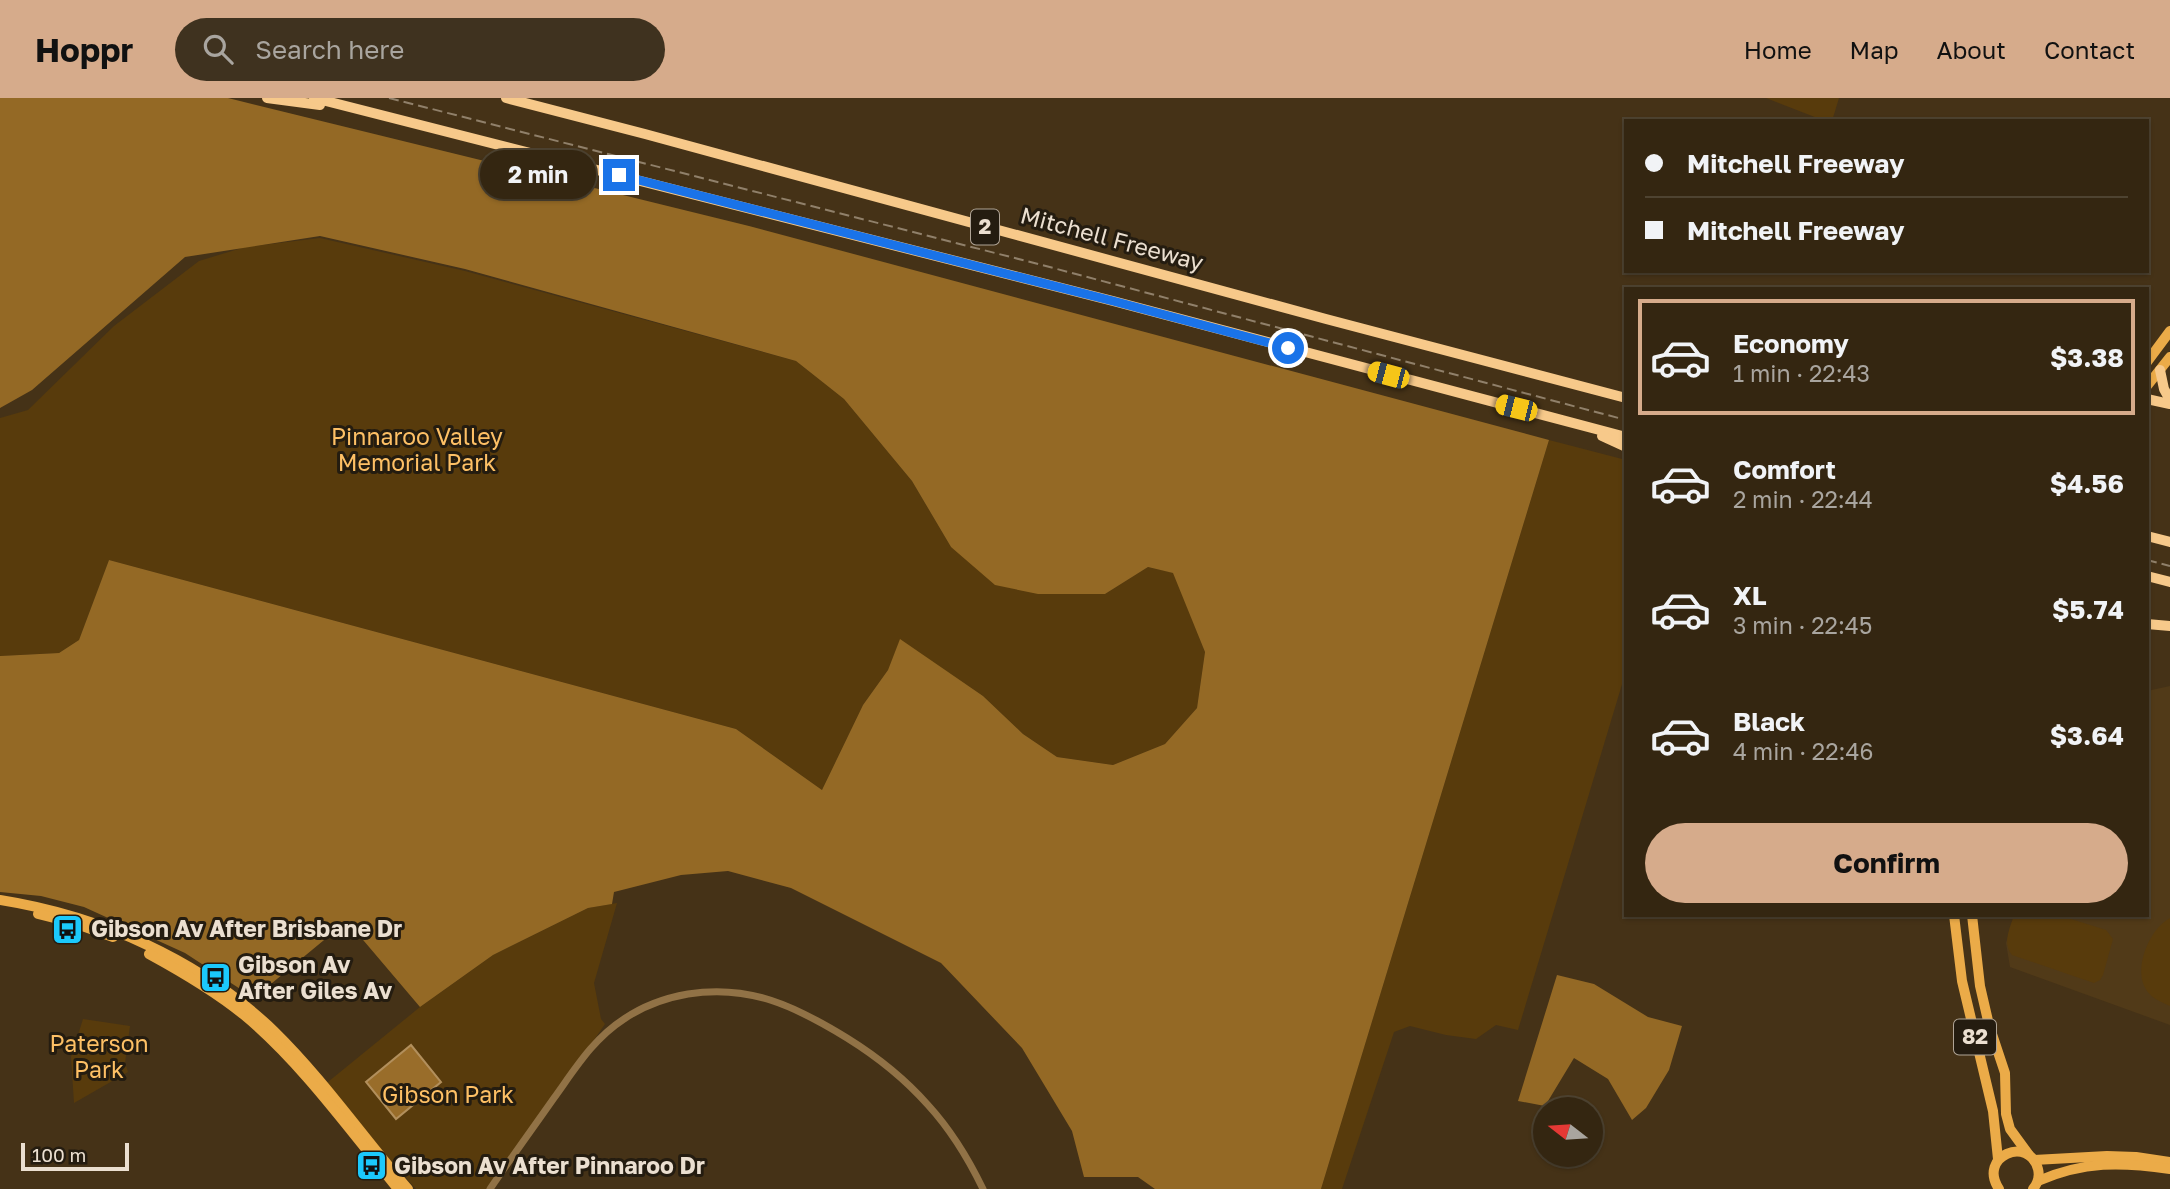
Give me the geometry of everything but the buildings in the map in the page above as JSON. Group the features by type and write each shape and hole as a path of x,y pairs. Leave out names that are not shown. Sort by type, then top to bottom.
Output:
{"highway":[{"path":"267,98 368,111"},
{"name":"2","path":"314,98 1100,298 1624,436"},
{"name":"Mitchell Freeway","path":"507,98 1312,316 1624,397"},
{"path":"2160,370 2170,402"},
{"path":"1544,376 1624,391"},
{"path":"2149,399 2170,402"},
{"path":"1567,421 1624,446"},
{"path":"2149,537 2170,542"},
{"path":"2149,577 2170,582"},
{"path":"2149,624 2170,626"}],"main road":[{"path":"2149,359 2170,331"},
{"path":"2149,384 2170,357"},
{"path":"0,900 64,913 104,926 173,959 248,1008 295,1054 408,1189"},
{"path":"0,907 54,918 103,933 150,954 209,989 243,1014 288,1057 398,1189"},
{"name":"82","path":"1954,917 1962,981 1993,1111 1998,1159 1993,1173 1999,1189"},
{"name":"82","path":"1972,917 1980,986 1989,1025 2005,1073 2006,1114 2015,1138 2038,1166 2036,1186"},
{"path":"1998,1159 2013,1151 2031,1157 2072,1160 2107,1156 2170,1162"},
{"path":"2036,1186 2063,1170 2104,1163 2170,1169"}],"street":[{"path":"490,1189 573,1070 598,1039 625,1017 659,1001 718,990 773,999 830,1027 875,1057 929,1106 967,1159 984,1189"}],"shaded area":[{"path":"0,98 228,98 749,226 1549,440 1321,1189 1155,1189 1138,1177 1084,1177 1072,1131 1022,1048 941,963 791,888 728,871 681,875 614,892 612,904 588,908 493,955 420,1007 347,921 254,998 185,953 84,907 41,896 0,892 0,656 59,653 79,640 109,560 736,729 822,790 863,705 888,670 900,639 983,696 1023,734 1057,757 1113,765 1165,744 1197,708 1205,652 1173,573 1148,567 1105,594 1038,594 995,585 951,547 912,481 844,399 796,361 465,269 320,236 185,257 32,390 0,408"},
{"path":"2170,686 2170,1025 2010,967 2006,943 2014,917 2149,917 2149,691"},
{"path":"1557,975 1594,984 1648,1017 1682,1026 1669,1070 1646,1108 1632,1120 1608,1079 1574,1058 1550,1097 1533,1097 1533,1104 1518,1101"},
{"path":"411,1045 441,1082 396,1119 366,1082"}],"green space":[{"path":"1766,98 1839,98 1833,119 1820,119"},
{"name":"Pinnaroo Valley Memorial Park","path":"320,238 465,271 796,361 844,399 912,481 951,547 1105,594 1148,567 1174,573 1205,652 1197,708 1165,744 1113,765 1057,757 1023,734 983,696 900,640 888,670 863,705 822,790 736,729 109,560 79,640 59,653 0,656 0,418 28,410 114,326 199,261 245,247"},
{"path":"1549,440 1624,459 1624,678 1518,1030 1496,1025 1476,1039 1410,1026 1394,1032 1342,1189 1321,1189"},
{"name":"Gibson Park","path":"617,903 594,983 601,1019 605,1024 545,1111 486,1189 416,1189 323,1086 420,1007 493,955 588,908"},
{"path":"2013,917 2064,917 2106,930 2113,939 2103,975 2094,983 2012,955 2007,940"},
{"path":"2170,918 2170,1006 2149,994 2141,972 2150,940 2162,923"},
{"name":"Paterson Park","path":"83,1019 130,1026 125,1063 128,1072 74,1103 71,1057"}],"railway":[{"path":"389,98 1042,265 1624,419"},
{"path":"2149,561 2170,566"}],"place":[{"name":"Gibson Av After Brisbane Dr","path":"68,929"},
{"name":"Gibson Av After Giles Av","path":"215,978"},
{"name":"Gibson Av After Pinnaroo Dr","path":"371,1166"}],"route":[{"path":"619,175 1288,348"}]}
